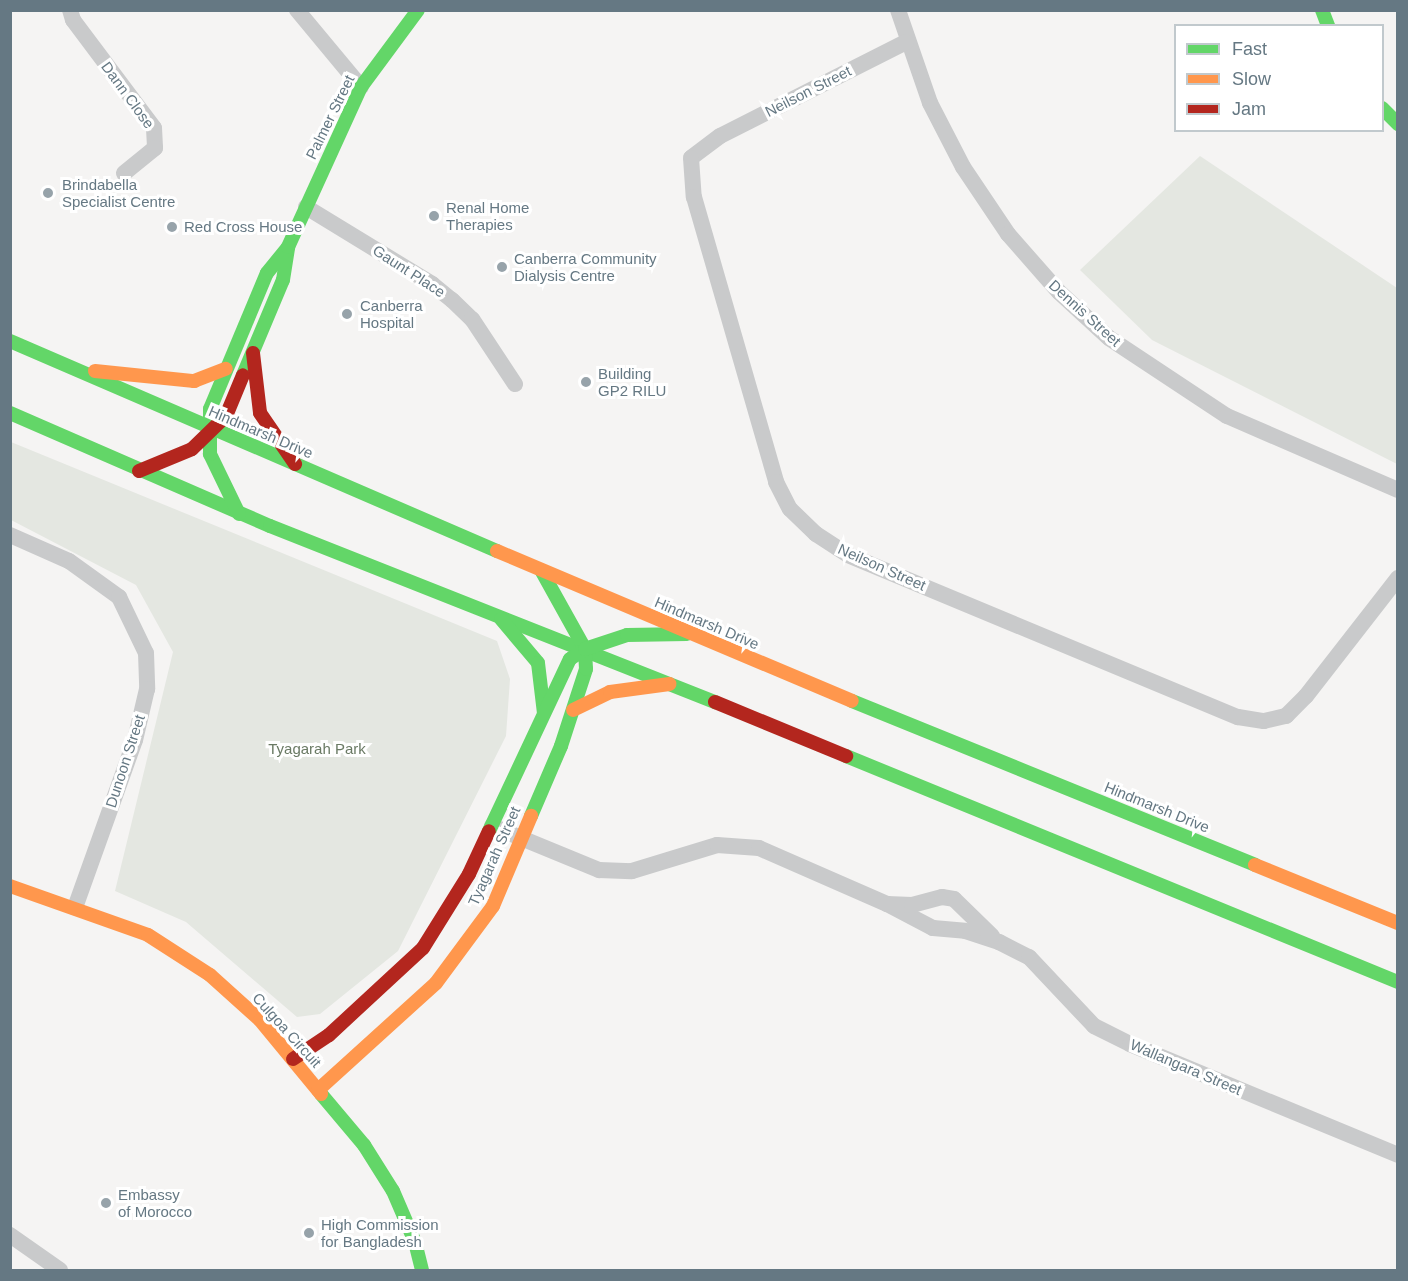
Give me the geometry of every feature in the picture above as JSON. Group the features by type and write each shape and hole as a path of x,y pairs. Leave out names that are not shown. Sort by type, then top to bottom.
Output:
{"main road":[{"name":"Palmer Street","path":"239,514 210,454 210,409 267,273 288,247 361,87 418,10"},
{"path":"1384,109 1398,124"},
{"name":"Palmer Street","path":"139,471 192,448 226,416 283,280 288,247"},
{"name":"Hindmarsh Drive","path":"10,341 296,464 393,510 541,570 688,634 1398,923"},
{"path":"253,354 260,413 296,464"},
{"path":"70,368 194,381 226,369"},
{"path":"10,413 239,514 585,649 1398,982"},
{"path":"541,570 585,649"},
{"path":"496,614 538,663 544,713"},
{"name":"Tyagarah Street","path":"292,1059 329,1035 423,948 469,874 570,659 585,649 627,635 688,634"},
{"name":"Tyagarah Street","path":"318,1090 436,983 493,906 573,710 586,669 585,649"},
{"path":"573,710 610,692 670,684"},
{"name":"Culgoa Circuit","path":"10,886 148,935 210,975 260,1020 364,1144 393,1191 415,1242 422,1270"}],"street":[{"name":"Dann Close","path":"70,10 73,20 154,128 155,148 124,172"},
{"path":"297,10 361,87"},
{"name":"Dennis Street","path":"898,10 906,42 930,103 963,167 1008,234 1059,292 1109,338 1227,416 1398,490"},
{"name":"Neilson Street","path":"906,42 720,136 691,158 694,197 776,482 790,509 816,534 848,555 1238,717 1264,721 1286,716 1306,696 1398,578"},
{"name":"Gaunt Place","path":"306,207 432,284 452,300 472,319 515,384"},
{"name":"Dunoon Street","path":"10,535 69,561 119,597 146,653 147,689 135,740 75,908"},
{"name":"Wallangara Street","path":"492,826 599,870 632,871 717,845 759,848 887,904 933,928 965,931 999,942 1029,957 1094,1026 1130,1044 1398,1155"},
{"name":"Wallangara Street","path":"887,904 912,905 942,897 954,899 999,942"},
{"path":"10,1236 60,1270"}],"green space":[{"path":"1200,156 1397,288 1397,464 1152,340 1080,270"},
{"name":"Tyagarah Park","path":"11,442 497,641 510,679 506,736 398,951 320,1014 297,1017 186,922 115,891 173,652 136,585 11,520"}],"traffic: fast":[{"path":"239,514 210,454 210,409 267,273 288,247 361,87 418,10"},
{"path":"1322,10 1327,24"},
{"path":"1384,110 1398,124"},
{"path":"243,375 283,280 288,247"},
{"path":"10,341 497,551"},
{"path":"10,413 270,526 715,702"},
{"path":"531,816 561,746 586,669 585,649 541,570"},
{"path":"501,619 538,663 544,713"},
{"path":"489,831 570,659 585,649 627,635 687,634"},
{"path":"852,701 1255,865"},
{"path":"846,756 1398,982"},
{"path":"321,1094 364,1145 393,1191 415,1242 422,1270"}],"traffic: slow":[{"path":"95,371 194,381 226,369"},
{"path":"497,551 852,701"},
{"path":"573,710 610,692 669,684"},
{"path":"318,1090 436,983 493,906 531,816"},
{"path":"1255,865 1398,923"},
{"path":"10,886 148,935 210,975 260,1020 321,1094"}],"traffic: jam":[{"path":"253,353 260,413 295,464"},
{"path":"139,471 192,449 226,416 243,375"},
{"path":"715,702 846,756"},
{"path":"293,1059 329,1035 423,948 469,874 489,831"}],"place":[{"name":"Brindabella Specialist Centre","path":"48,193"},
{"name":"Renal Home Therapies","path":"434,216"},
{"name":"Red Cross House","path":"172,227"},
{"name":"Canberra Community Dialysis Centre","path":"502,267"},
{"name":"Canberra Hospital","path":"347,314"},
{"name":"Building GP2 RILU","path":"586,382"},
{"name":"Embassy of Morocco","path":"106,1203"},
{"name":"High Commission for Bangladesh","path":"309,1233"}]}
